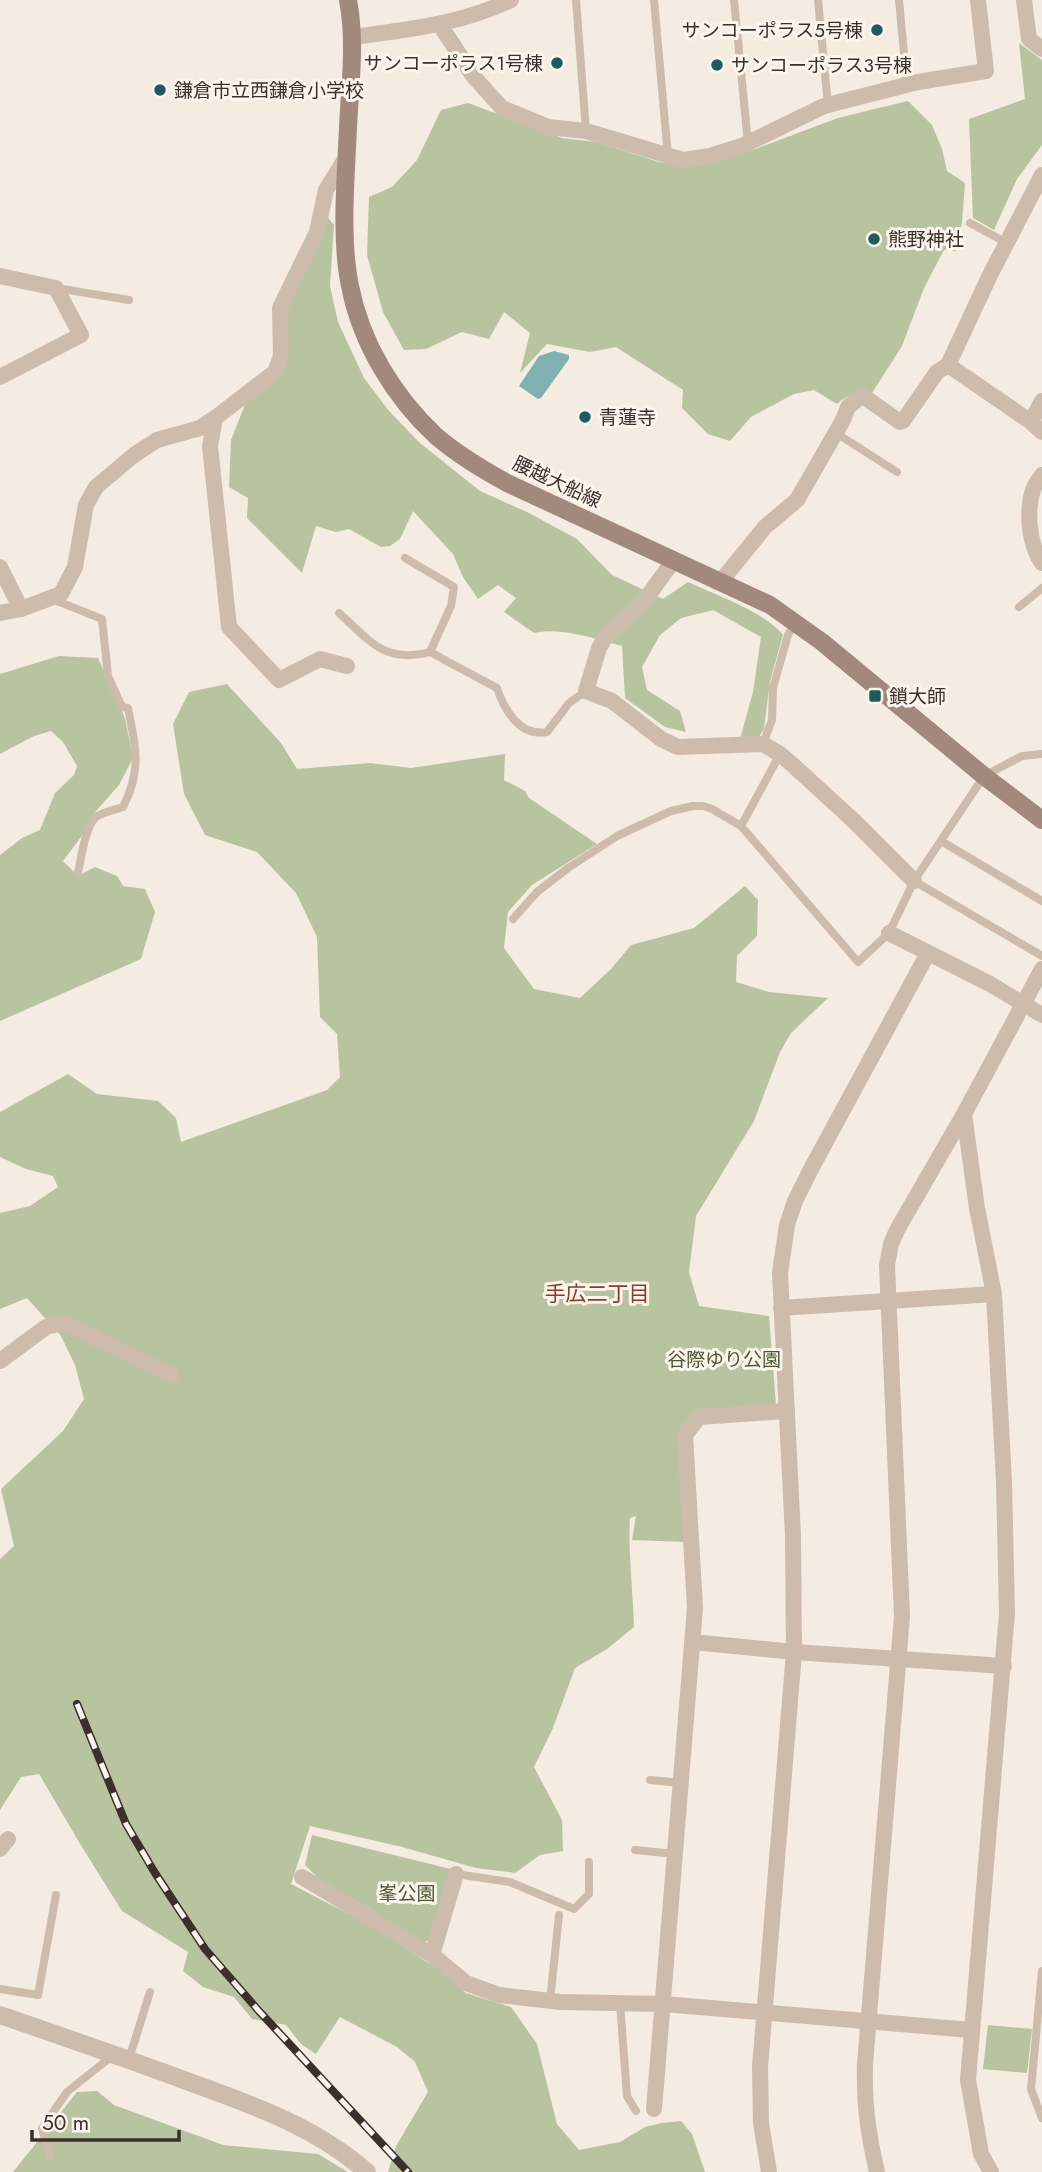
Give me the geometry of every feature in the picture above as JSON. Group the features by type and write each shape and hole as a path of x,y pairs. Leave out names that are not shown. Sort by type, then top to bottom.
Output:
{"main road":[{"name":"腰越大船線","path":"348,0 352,37 345,241 350,286 364,332 383,372 407,403 436,435 469,461 507,483 770,605 796,622 1042,820"}],"street":[{"path":"352,37 440,25 465,19 511,0"},
{"path":"440,25 474,77 502,107 548,127 586,131 684,160 710,156 748,143 828,105 907,85 986,71 978,0"},
{"path":"1024,0 1029,39 1042,49"},
{"path":"0,613 21,609 61,594 75,567 86,505 96,487 134,455 157,440 200,428 275,372 281,356 280,307 317,232 326,190 347,156"},
{"path":"720,581 765,527 797,500 848,407 861,397 900,422 903,421 937,372 948,366 1042,175"},
{"path":"0,276 57,288 81,335 0,377"},
{"path":"948,366 1036,427 1042,401"},
{"path":"215,418 210,446 229,627 279,680 320,659 347,666"},
{"path":"1042,475 1033,488 1029,516 1035,554 1042,563"},
{"path":"674,560 650,593 606,636 599,648 586,691 612,701 661,739 678,747 763,744 780,754 854,821 914,881"},
{"path":"0,567 21,609"},
{"path":"889,933 1024,1002 1042,1015"},
{"path":"769,2172 761,2123 760,2067 794,1651 793,1536 781,1308 783,1249 795,1201 928,953"},
{"path":"877,2172 864,2102 902,1616 887,1265 897,1230 964,1114 1042,969"},
{"path":"964,1114 977,1208 995,1294 1004,1482 1007,1613 1004,1666 968,2080 981,2154 991,2172"},
{"path":"781,1308 995,1294"},
{"path":"0,1361 46,1327 58,1324 69,1325 170,1375"},
{"path":"654,2109 695,1608 685,1435 699,1417 787,1411"},
{"path":"693,1642 1004,1666"},
{"path":"432,1955 456,1874"},
{"path":"302,1877 432,1955 466,1983 499,1995 550,2001 664,2004 971,2030"},
{"path":"0,2015 268,2111 345,2152 367,2172"}],"lane":[{"path":"576,0 586,131"},
{"path":"653,0 668,156"},
{"path":"734,0 748,143"},
{"path":"818,0 828,105"},
{"path":"899,0 907,85"},
{"path":"970,223 1007,243"},
{"path":"57,288 129,300"},
{"path":"835,433 897,472"},
{"path":"405,558 454,587 451,606 430,652"},
{"path":"1019,607 1042,588"},
{"path":"52,598 102,619 108,676 122,707 128,709 137,754 132,791 123,807 95,818 89,827 78,873"},
{"path":"339,613 373,644 398,656 411,657 430,652 497,688 503,706 511,717 522,727 539,734 547,732 569,704 586,691"},
{"path":"763,744 772,720 774,688 784,648 796,622"},
{"path":"741,826 780,754"},
{"path":"513,919 537,892 617,836 657,817 693,806 703,806 741,826 858,962 889,933 914,881 984,776 1022,756 1042,754"},
{"path":"941,841 1042,901"},
{"path":"914,881 1042,956"},
{"path":"650,1780 681,1783"},
{"path":"635,1850 676,1854"},
{"path":"456,1874 510,1882 575,1909 589,1894 589,1861"},
{"path":"0,1989 38,1995 56,1895"},
{"path":"550,2001 559,1915"},
{"path":"1042,1971 1031,2089 1042,2118"},
{"path":"50,2157 42,2128 67,2092 122,2057 150,1992"},
{"path":"620,2003 627,2096 636,2111"}],"green space":[{"path":"1019,43 1042,60 1042,145 1017,179 994,230 973,218 969,119 1025,99"},
{"path":"908,101 932,125 947,171 965,183 962,223 956,251 944,250 924,288 902,346 872,393 853,394 837,404 814,390 794,394 751,417 730,441 708,434 682,408 683,390 616,347 590,352 547,344 520,373 530,333 504,312 489,339 462,332 426,349 404,350 383,312 367,255 369,197 392,187 417,160 441,110 468,103 562,138 596,142 659,162 689,166 750,151 838,118"},
{"path":"326,215 334,225 330,286 338,322 364,378 389,411 420,443 480,491 577,539 612,575 663,599 688,582 753,612 783,635 770,681 764,729 758,738 740,739 753,692 761,637 713,610 681,618 660,635 642,667 647,690 680,711 686,732 665,727 625,698 622,646 567,633 534,633 504,612 516,598 498,585 478,599 463,577 453,554 413,511 400,539 390,546 381,547 349,529 336,532 316,526 302,573 247,518 248,498 229,487 231,440 246,402 272,378 285,308"},
{"path":"59,656 98,658 125,718 133,758 119,785 96,811 87,829 63,861 78,876 95,867 117,876 123,886 145,889 155,912 141,959 0,1021 0,855 22,838 40,830 55,793 74,775 77,766 63,742 51,731 34,736 0,754 0,674"},
{"name":"谷際ゆり公園","path":"227,684 281,743 297,769 370,763 411,768 505,754 504,780 525,791 529,798 597,844 532,885 508,912 504,948 534,989 580,998 611,969 631,945 694,928 745,886 758,900 757,936 737,956 736,982 769,992 828,998 791,1033 780,1052 754,1121 696,1216 689,1272 699,1306 769,1316 776,1405 696,1410 680,1435 685,1542 632,1540 636,1516 630,1518 634,1627 607,1649 575,1668 553,1728 534,1767 562,1820 563,1851 540,1855 515,1873 476,1868 402,1847 310,1826 291,1884 370,1925 441,1971 466,1993 511,2007 537,2044 557,2124 579,2150 620,2142 645,2127 681,2121 692,2134 705,2172 388,2172 396,2146 428,2092 415,2062 397,2047 340,2017 316,2054 301,2044 286,2025 252,2019 234,1997 203,1987 183,1971 188,1952 122,1911 39,1774 21,1777 0,1810 0,1559 14,1546 1,1489 63,1431 84,1399 75,1365 61,1336 27,1298 0,1309 0,1213 30,1206 58,1187 53,1176 26,1169 0,1157 0,1112 68,1074 97,1094 158,1101 176,1118 181,1142 327,1090 340,1077 337,1034 320,1017 317,937 296,893 257,852 205,835 184,794 173,724 189,692"},
{"name":"峯公園","path":"312,1835 451,1869 429,1940 423,1943 320,1880 305,1865"},
{"path":"988,2025 1032,2029 1027,2073 983,2069"},
{"path":"97,2091 114,2105 223,2145 318,2154 348,2172 13,2172 77,2092"}],"water":[{"path":"554,351 569,355 569,359 538,399 519,386 539,356"}],"railway":[{"path":"77,1704 126,1824 205,1949 408,2172"}],"place":[{"name":"サンコーポラス5号棟","path":"877,30"},
{"name":"サンコーポラス1号棟","path":"557,63"},
{"name":"サンコーポラス3号棟","path":"717,65"},
{"name":"鎌倉市立西鎌倉小学校","path":"160,90"},
{"name":"熊野神社","path":"874,239"},
{"name":"青蓮寺","path":"585,417"},
{"name":"鎖大師","path":"875,696"}],"district":[{"name":"手広二丁目","path":"597,1294"}]}
